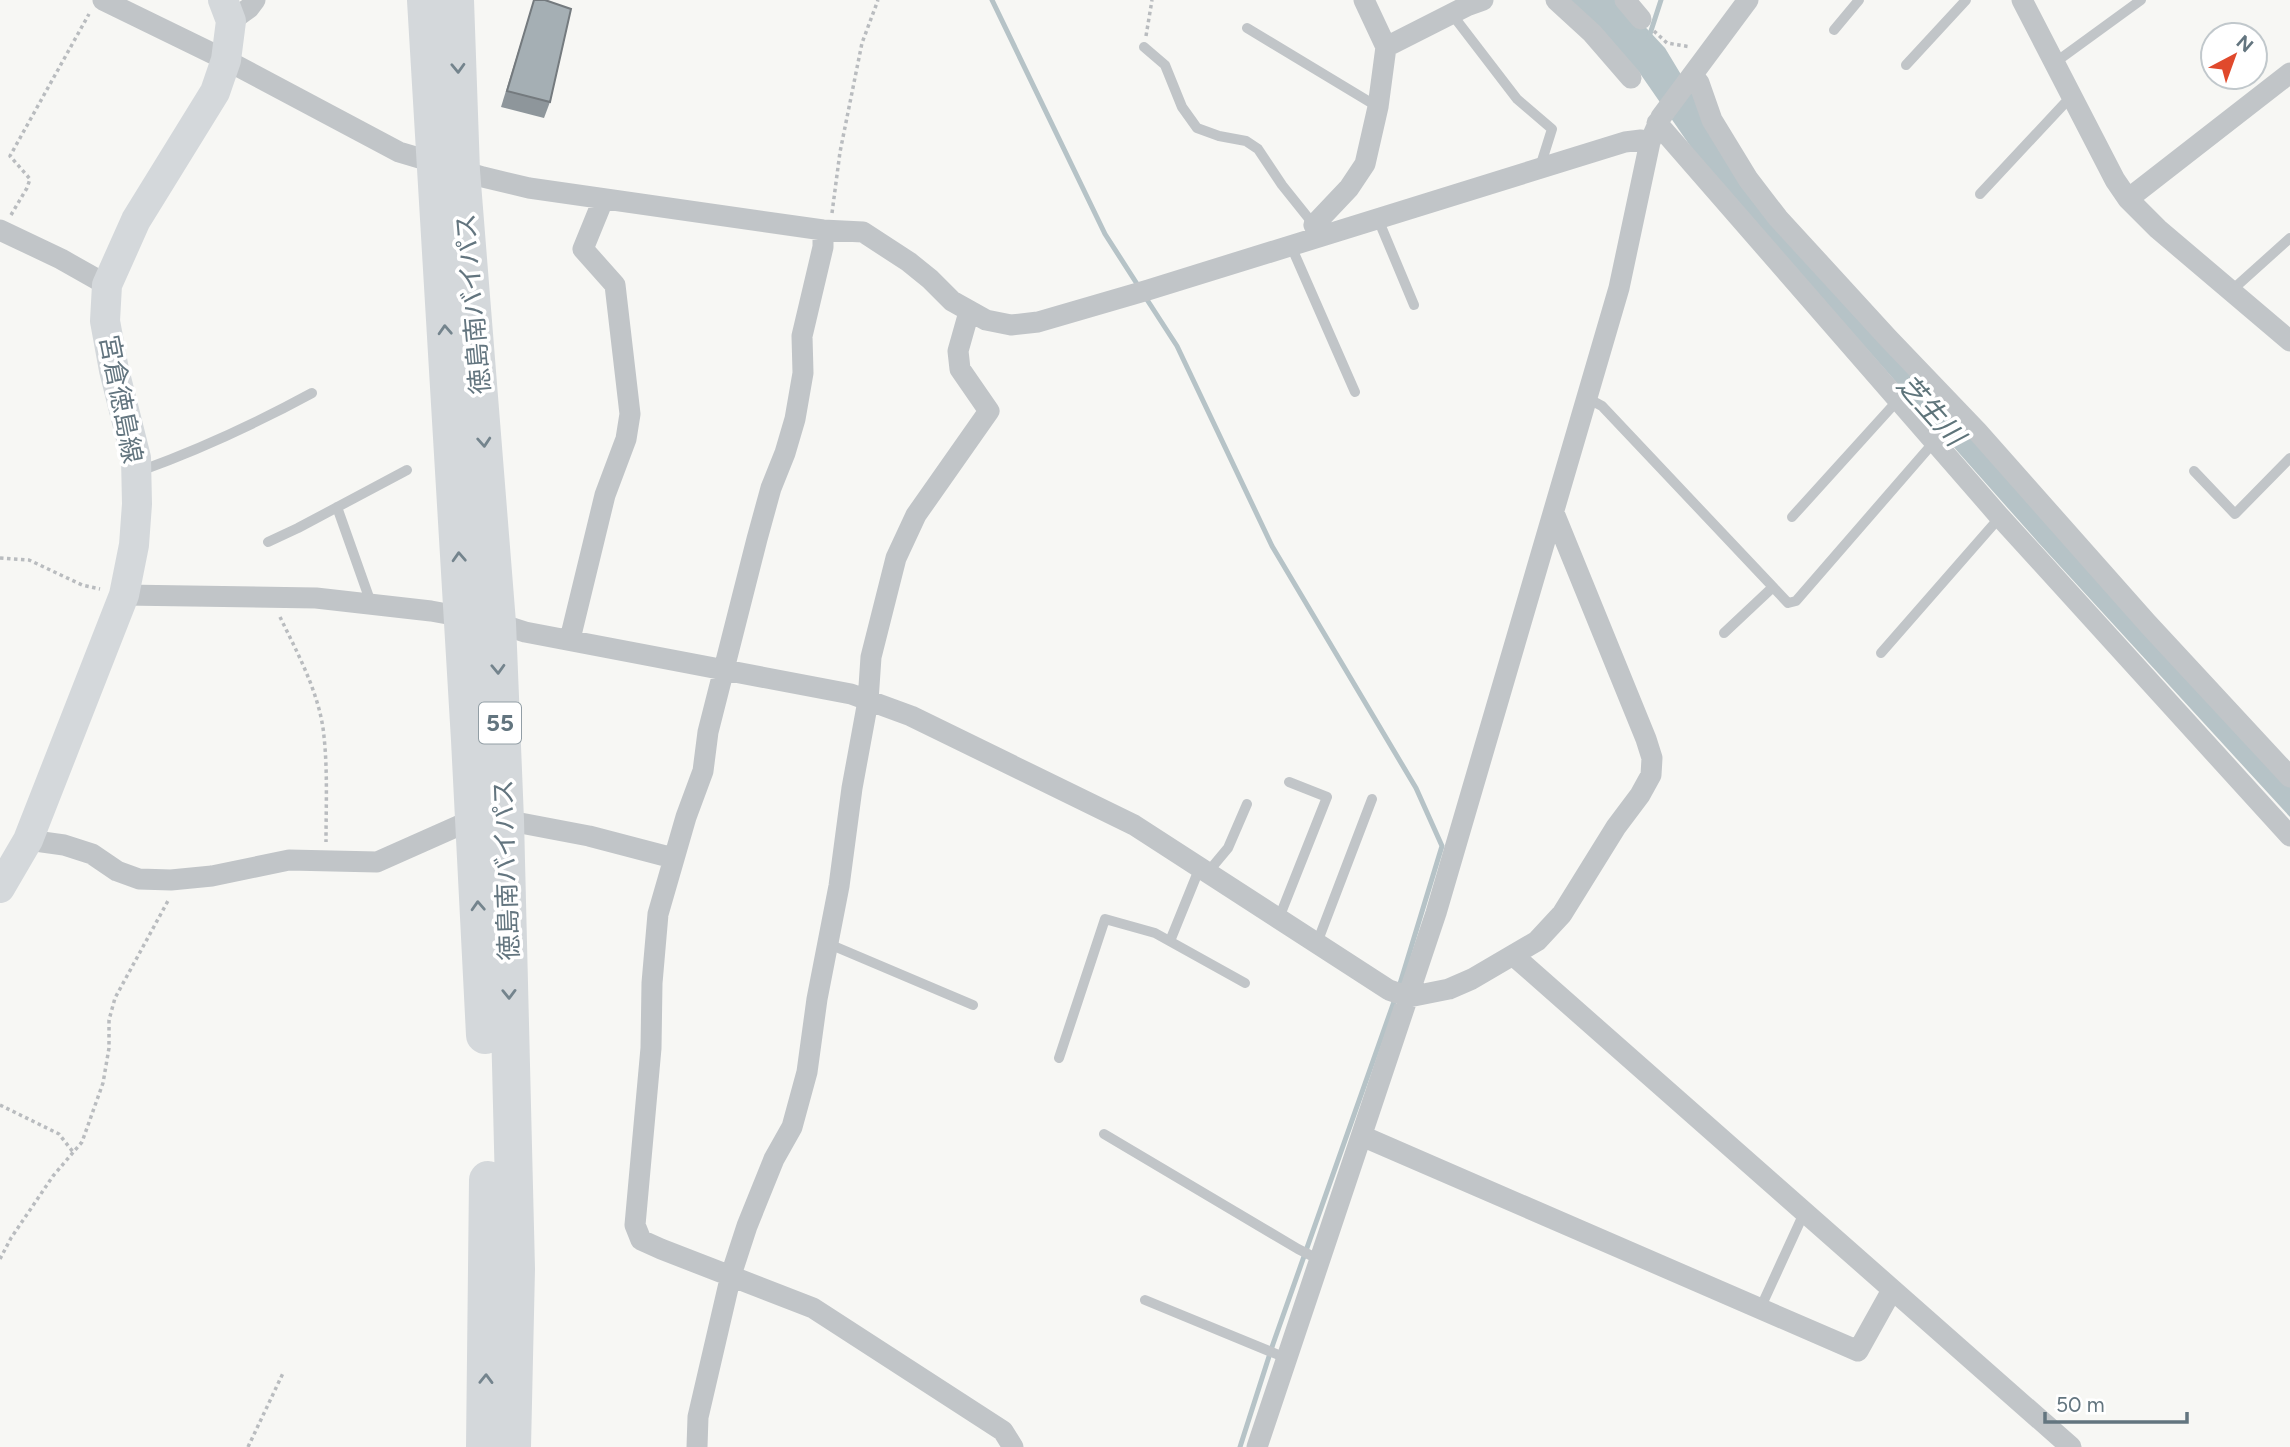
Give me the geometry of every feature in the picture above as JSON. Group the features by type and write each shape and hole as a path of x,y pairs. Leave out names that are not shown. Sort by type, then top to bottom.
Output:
{"highway":[{"name":"徳島南バイパス","path":"425,0 448,167 479,620 516,1269 512,1447"},
{"name":"徳島南バイパス","path":"448,167 455,0"},
{"name":"徳島南バイパス","path":"485,1447 490,822"}],"main road":[{"name":"宮倉徳島線","path":"0,888 124,595 134,545 136,458 105,321 107,285 136,220 215,92 226,60 227,10"}],"street":[{"path":"227,10 249,8 255,0"},
{"path":"1316,231 1365,164 1378,107 1386,47 1364,0"},
{"path":"1556,0 1592,33 1631,78"},
{"path":"1625,0 1642,19"},
{"path":"1256,1447 1276,1355 1362,1136 1399,994 1440,899 1619,288 1647,133 1748,0"},
{"path":"2022,0 2053,64 2128,200 2158,229 2290,341"},
{"path":"1386,47 1467,5"},
{"path":"97,6 226,60 398,152 448,167 529,188 603,200 827,231 863,232 881,242 969,312 986,320 1011,325 1038,322 1141,292 1291,246 1316,231 1378,219 1647,133"},
{"path":"2128,200 2290,73"},
{"path":"1691,78 1699,83 1712,120 1748,179 1779,218 1977,431 2148,624 2290,777"},
{"path":"1647,133 1898,400 2000,517 2290,836"},
{"path":"570,639 610,476 626,439 631,414 615,285 583,249 603,200"},
{"path":"1,231 61,258 107,285"},
{"path":"827,231 802,336 803,373 795,419 771,488 723,671 708,732 703,771 673,858 658,914 652,983 651,1048 635,1225 641,1240 813,1308 1003,1431 1013,1447"},
{"path":"698,1447 698,1417 731,1275 756,1204 792,1127 807,1072 868,701 871,657 895,558 916,515 989,411 960,369 958,351 969,312"},
{"path":"124,595 316,598 372,604 479,620 525,632 850,694 911,716 1134,825 1399,994 1449,989 1514,956 1537,940 1562,914 1651,775 1652,758 1646,739 1554,513"},
{"path":"15,851 73,848 92,854 117,871 139,879 172,880 212,876 289,860 377,862 458,826 490,822 589,835 673,858"},
{"path":"1514,956 2071,1447"},
{"path":"1362,1136 1858,1351 1892,1290"}],"lane":[{"path":"1834,30 1859,0"},
{"path":"1906,65 1966,0"},
{"path":"2053,64 2141,0"},
{"path":"1467,5 1517,99 1552,129 1540,167"},
{"path":"1247,28 1378,107"},
{"path":"1144,47 1165,65 1182,107 1197,128 1246,141 1258,149 1316,231"},
{"path":"1980,194 2065,103 2072,99"},
{"path":"1378,219 1414,305"},
{"path":"2231,291 2290,238"},
{"path":"1291,246 1355,392"},
{"path":"136,472 244,430 312,393"},
{"path":"1587,398 1602,406 1788,603 1796,600 1934,442"},
{"path":"1792,517 1898,400"},
{"path":"2194,471 2235,514 2290,458"},
{"path":"268,542 407,470"},
{"path":"337,507 372,604"},
{"path":"1881,653 2000,517"},
{"path":"1724,633 1773,587"},
{"path":"1279,918 1327,797 1289,782"},
{"path":"1317,943 1372,799"},
{"path":"1170,941 1204,869 1228,848 1247,803"},
{"path":"1059,1058 1105,919 1155,933 1245,983"},
{"path":"829,944 973,1005"},
{"path":"1104,1134 1314,1257"},
{"path":"1760,1309 1804,1213"},
{"path":"1145,1300 1276,1355"}],"path":[{"path":"827,231 862,43 878,0"},
{"path":"1144,47 1152,0"},
{"path":"1,231 30,179 10,156 97,6"},
{"path":"1658,35 1667,43 1696,48 1708,56"},
{"path":"0,558 29,560 82,585 124,595"},
{"path":"272,599 310,682 322,726 327,770 326,861"},
{"path":"0,1259 53,1176 82,1142 103,1083 109,1048 109,1020 115,998 168,901 172,880"},
{"path":"0,1105 59,1134 73,1152"},
{"path":"248,1447 284,1371"}],"water":[{"name":"芝生川","path":"1567,0 1620,0 1665,48 1750,189 2290,785 2290,817 2037,541 1702,163 1639,72"}],"building":[{"path":"534,0 545,0 571,9 550,102 507,91"}],"waterway":[{"path":"992,0 1105,234 1139,287"},
{"path":"1649,37 1661,0"},
{"path":"1144,295 1177,346 1272,546 1416,788 1442,846 1399,987"},
{"path":"1240,1447 1273,1344 1396,996"}]}
